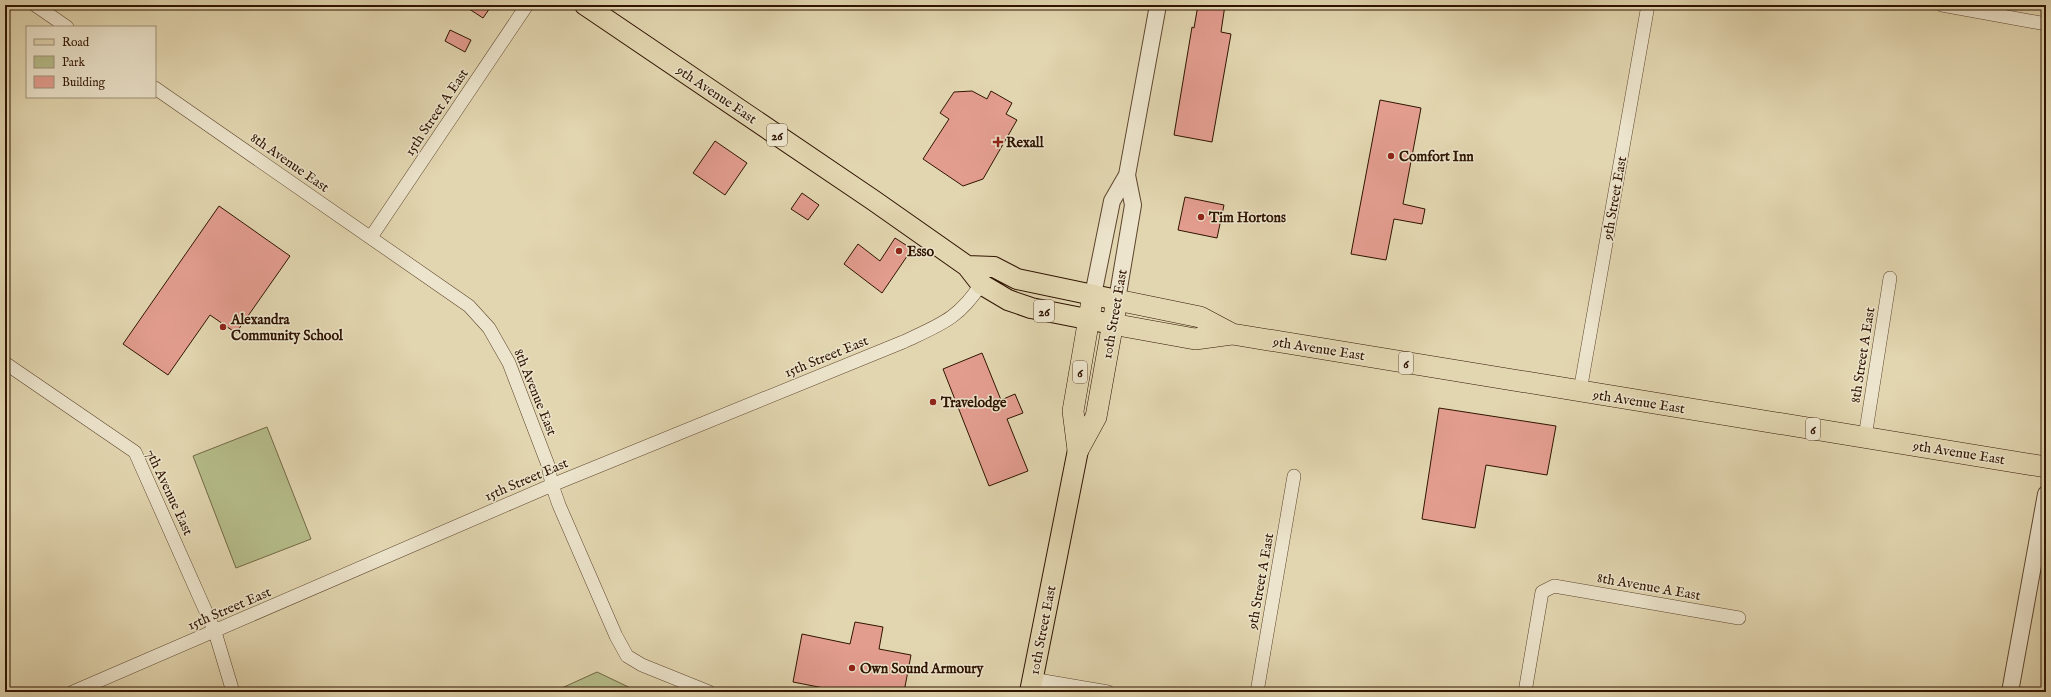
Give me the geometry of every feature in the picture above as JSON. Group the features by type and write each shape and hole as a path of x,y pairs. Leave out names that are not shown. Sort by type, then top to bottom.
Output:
{"highway":[{"name":"10th Street East","path":"1078,450 1073,412 1093,295"},
{"name":"9th Avenue East","path":"1117,300 1200,317 1232,334"},
{"name":"10th Street East","path":"1078,450 1096,417 1117,300"},
{"name":"9th Avenue East","path":"1112,324 1195,339 1232,334 2046,466"}],"main road":[{"name":"9th Avenue East","path":"585,5 873,200 967,266 981,284 1008,300 1031,308 1112,324"},
{"name":"26","path":"967,266 994,267 1017,278 1093,295"},
{"name":"6","path":"1093,295 1117,300"},
{"name":"10th Street East","path":"1031,685 1078,450"}],"street":[{"path":"35,5 66,26"},
{"name":"15th Street A East","path":"371,237 527,5"},
{"name":"10th Street East","path":"1093,295 1112,201 1127,175 1158,5"},
{"name":"9th Street East","path":"1580,391 1648,5"},
{"path":"1942,5 2046,24"},
{"name":"8th Avenue East","path":"156,89 470,306 488,328 508,363 548,465 552,485 616,636 628,656 642,666 709,692"},
{"name":"10th Street East","path":"1117,300 1133,205 1127,175"},
{"name":"8th Street A East","path":"1865,437 1890,278"},
{"name":"15th Street East","path":"73,692 215,632 552,485 903,342 948,320 970,300 981,284"},
{"name":"7th Avenue East","path":"5,363 135,452 215,632 233,692"},
{"name":"9th Street A East","path":"1257,692 1294,476"},
{"path":"2010,692 2046,494"},
{"name":"8th Avenue A East","path":"1524,692 1542,592 1554,586 1739,618"},
{"path":"1031,685 1108,692"}],"green space":[{"path":"267,427 311,539 236,568 193,456"},
{"path":"597,672 639,692 553,692"}],"building":[{"path":"463,5 492,5 483,18"},
{"path":"1198,5 1225,5 1221,32 1231,34 1212,142 1174,135 1192,27 1194,28"},
{"path":"450,30 471,40 465,52 445,41"},
{"path":"972,91 987,99 991,91 1012,103 1006,114 1017,120 983,179 963,186 923,159 949,119 940,113 954,92"},
{"name":"Comfort Inn","path":"1380,100 1421,108 1403,204 1425,209 1422,224 1394,219 1386,260 1351,254"},
{"path":"715,141 747,163 725,195 693,173"},
{"path":"802,193 819,205 808,220 791,209"},
{"name":"Tim Hortons","path":"1185,197 1224,205 1217,238 1178,230"},
{"path":"219,206 290,256 236,333 210,315 168,375 123,344"},
{"path":"895,238 912,249 882,293 844,264 858,244 880,261"},
{"path":"982,353 1001,400 1015,394 1023,413 1007,419 1028,471 989,486 943,369"},
{"path":"1439,408 1556,426 1547,475 1486,465 1475,528 1422,519"},
{"name":"Own Sound Armoury","path":"855,622 883,627 879,649 911,655 904,692 844,692 793,682 802,634 850,644"}],"place":[{"name":"Rexall","path":"998,142"},
{"name":"Comfort Inn","path":"1391,156"},
{"name":"Tim Hortons","path":"1201,217"},
{"name":"Esso","path":"899,251"},
{"name":"Alexandra Community School","path":"223,327"},
{"name":"Travelodge","path":"933,402"},
{"name":"Own Sound Armoury","path":"852,668"}]}
